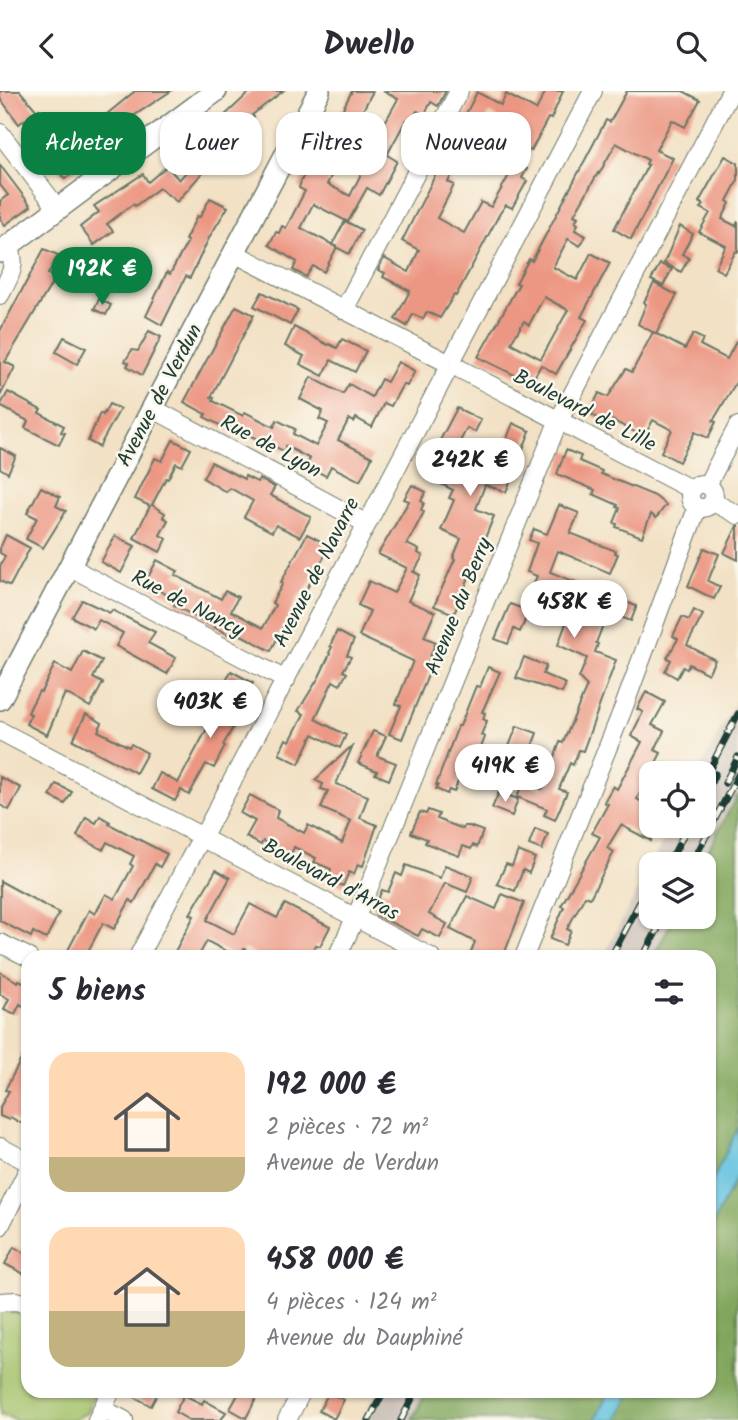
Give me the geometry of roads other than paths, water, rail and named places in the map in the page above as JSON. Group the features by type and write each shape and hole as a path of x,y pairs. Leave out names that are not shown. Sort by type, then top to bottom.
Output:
{"street":[{"path":"0,295 13,270 14,256 4,249 216,91"},
{"name":"Avenue de Verdun","path":"0,699 318,91"},
{"path":"344,310 459,91"},
{"name":"Avenue de Navarre","path":"142,950 286,680 593,91"},
{"name":"Avenue du Berry","path":"340,950 558,422 731,91"},
{"path":"0,133 58,209"},
{"name":"Boulevard de Lille","path":"234,253 738,515"},
{"name":"Rue de Lyon","path":"152,408 367,524"},
{"path":"527,950 702,496 738,426"},
{"name":"Rue de Nancy","path":"70,565 286,680"},
{"name":"Boulevard d'Arras","path":"4,733 418,950"},
{"path":"0,943 21,954"},
{"path":"0,1147 21,1158"},
{"path":"0,1226 21,1184"},
{"path":"0,1302 21,1302"},
{"path":"287,1420 298,1398"},
{"path":"106,1401 124,1420"}],"water":[{"path":"738,1128 738,1173 716,1218 716,1174"},
{"path":"606,1398 628,1398 617,1420 595,1420"}],"railway":[{"path":"714,761 738,714"},
{"path":"725,783 738,757"},
{"path":"698,852 738,775"},
{"path":"675,852 682,838"},
{"path":"615,950 639,904"},
{"path":"647,950 658,929"},
{"path":"369,1420 380,1398"},
{"path":"401,1420 412,1398"}]}
